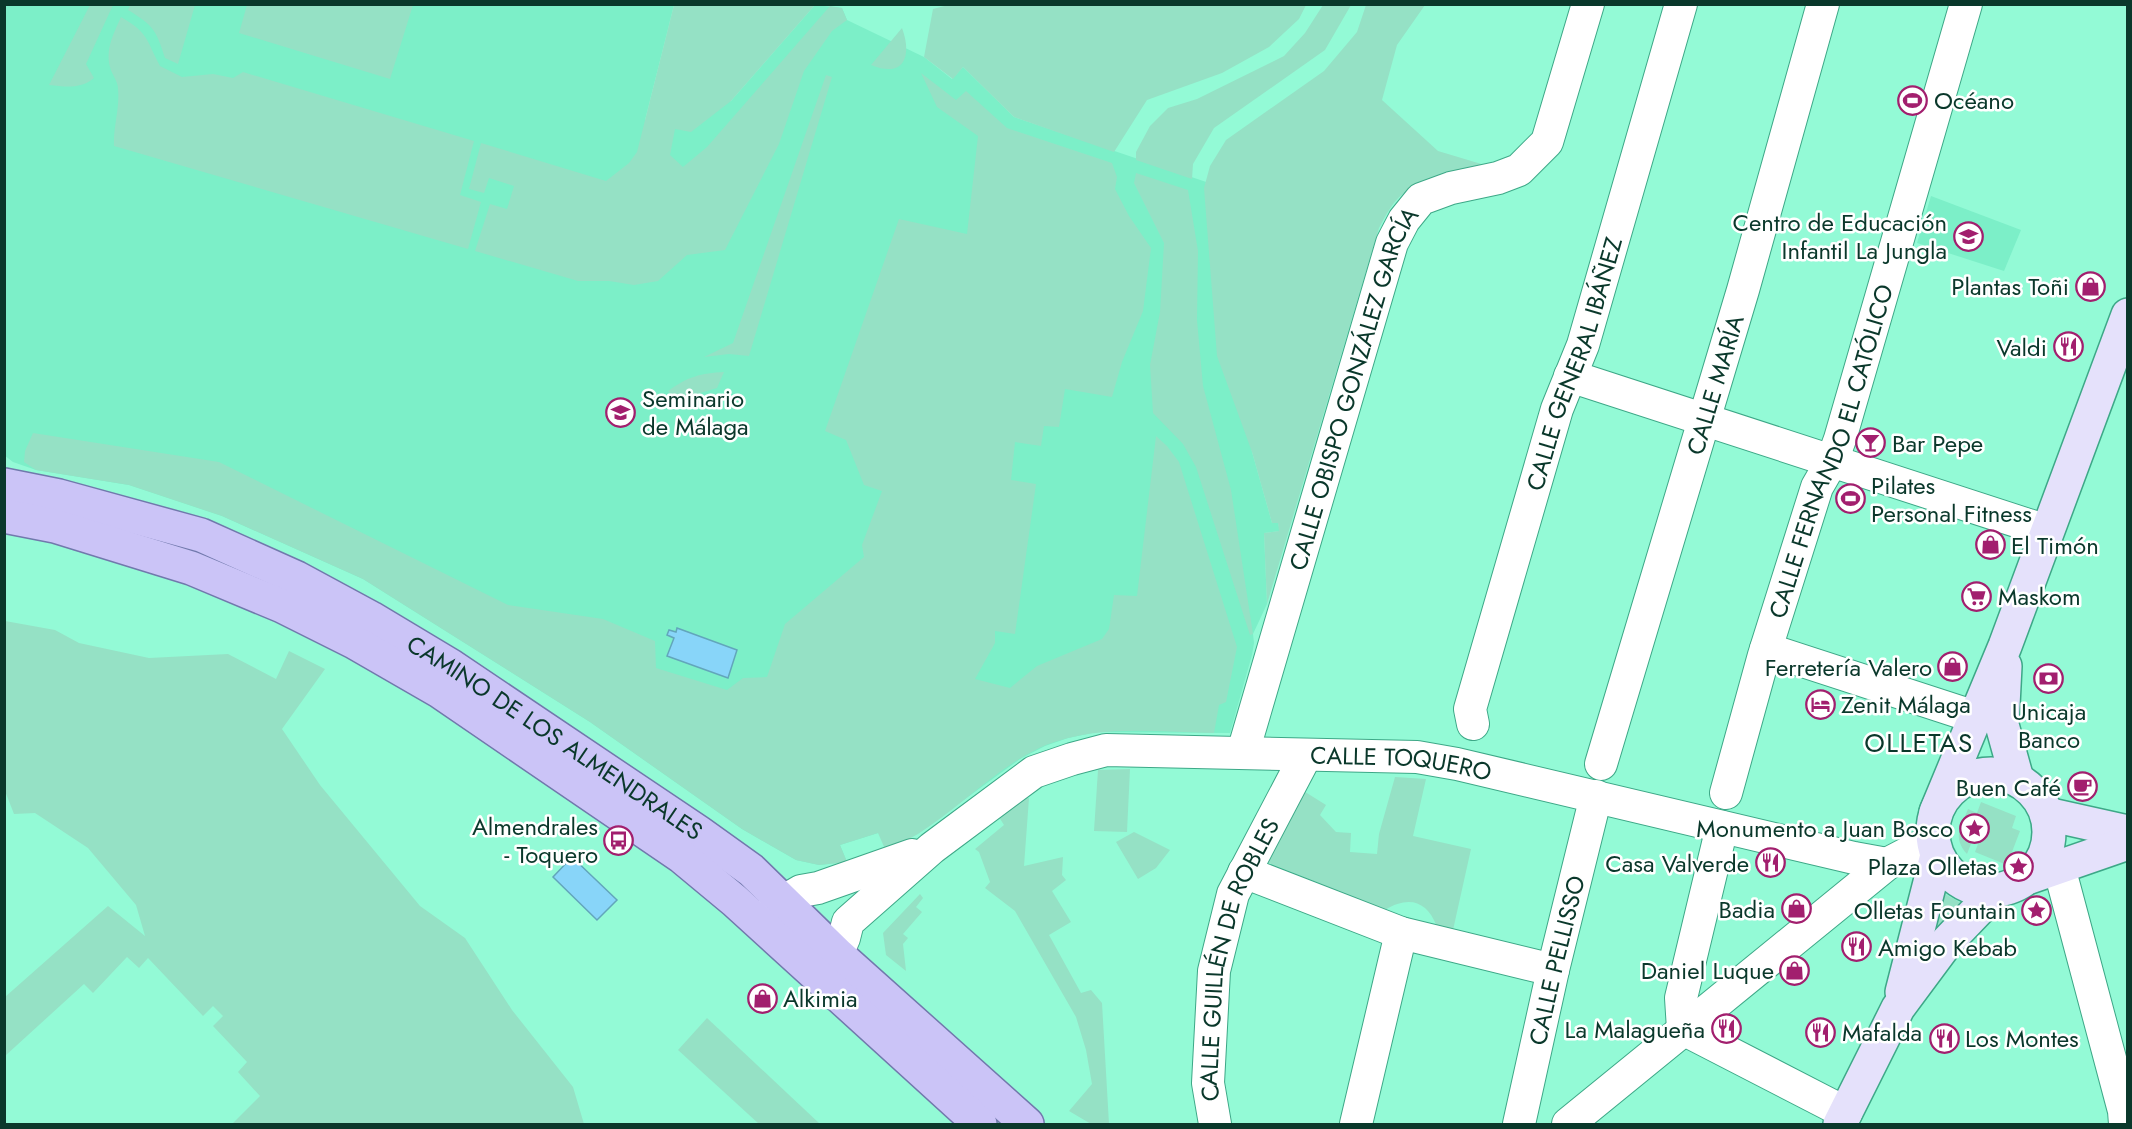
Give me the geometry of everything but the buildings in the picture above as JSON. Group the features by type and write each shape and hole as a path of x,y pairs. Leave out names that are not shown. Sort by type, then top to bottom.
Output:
{"main road":[{"path":"2127,315 2005,646 1975,717 1935,836 1951,875 1972,888 1996,891 2008,889 2044,872 2127,843"},
{"name":"CAMINO DE LOS ALMENDRALES","path":"4,485 58,496 201,535 306,583 371,618 451,666 751,870 837,954 1027,1125"},
{"name":"CAMINO DE LOS ALMENDRALES","path":"4,516 56,526 191,568 282,606 354,642 439,691 682,858 735,901 980,1125"},
{"path":"2005,646 2002,724 2017,779"},
{"path":"1898,1008 1935,836 1948,791 1969,777 1993,773 2017,779 2036,793 2047,814 2050,827 2050,841 2039,866 2044,872"},
{"path":"2047,814 2127,832"},
{"path":"1843,1119 1898,1008 1947,942 1996,891"}],"street":[{"name":"CALLE OBISPO GONZÁLEZ GARCÍA","path":"1254,753 1392,243 1404,220 1421,200 1451,188 1498,178 1519,170 1547,142 1588,4"},
{"name":"CALLE GENERAL IBÁÑEZ","path":"1473,724 1470,709 1557,409 1583,345 1681,4"},
{"name":"CALLE MARÍA","path":"1601,764 1705,420 1823,4"},
{"name":"CALLE FERNANDO EL CATÓLICO","path":"1726,793 1766,649 1817,487 1832,461 1840,439 1966,4"},
{"path":"1570,376 2047,531"},
{"path":"1766,649 1975,717"},
{"name":"CALLE TOQUERO","path":"848,922 932,848 1034,772 1106,750 1417,757 1457,764 1887,864"},
{"name":"CALLE GUILLÉN DE ROBLES","path":"1254,753 1276,765 1282,779 1282,798"},
{"name":"CALLE GUILLÉN DE ROBLES","path":"1215,1125 1208,1083 1214,971 1233,894 1306,755"},
{"name":"CALLE PELLISSO","path":"1519,1125 1553,970 1596,796"},
{"path":"1683,1029 1681,998 1722,827"},
{"path":"1568,1125 1887,864 1935,836"},
{"name":"CALLE TOQUERO","path":"759,923 784,901 801,891 818,888 932,848"},
{"path":"1244,872 1401,933 1553,970"},
{"path":"2044,872 2124,1111 2125,1125"},
{"path":"818,888 838,901 848,922 837,954"},
{"path":"1356,1125 1401,933"},
{"path":"1683,1029 1843,1119"}],"shaded area":[{"path":"247,4 413,5 390,79 239,33"},
{"path":"952,4 1306,5 1299,19 1269,47 1222,73 1147,100 1114,152 1014,117 963,67 953,79 924,57 933,9"},
{"name":"Seminario de Málaga","path":"4,5 674,5 645,120 731,101 815,5 842,8 847,20 924,57 952,79 963,67 1014,117 1218,186 1252,452 1272,523 1278,523 1280,531 1264,533 1267,604 1253,634 1252,655 1230,733 1097,732 1068,738 1045,746 1020,759 917,834 878,833 840,845 847,862 819,865 796,860 742,829 590,722 363,579 222,516 129,485 36,470 13,462 4,455"},
{"path":"90,5 113,5 86,64 94,78 79,86 49,85"},
{"path":"130,5 195,5 178,64 165,58 153,29 128,10"},
{"path":"674,5 815,5 731,101 691,132 675,129 670,155 683,167 707,147 830,6 842,8 847,20 832,31 804,71 779,144 725,250 687,255 658,281 634,285 609,281 578,281 475,251 490,204 507,209 514,186 489,178 484,193 469,189 481,143 606,181 629,163 637,152"},
{"path":"1323,5 1351,5 1325,50 1214,128 1193,164 1192,179 1136,160 1136,152 1150,126 1168,108 1197,99 1284,56 1305,33"},
{"path":"1366,5 1425,5 1397,45 1382,100 1438,151 1488,166 1432,180 1411,188 1395,201 1379,228 1267,604 1264,533 1279,531 1278,523 1272,523 1252,452 1217,356 1204,188 1210,166 1226,140 1324,71 1357,32"},
{"path":"121,17 142,33 160,66 182,77 213,74 233,78 243,72 474,141 460,195 481,202 468,249 114,146 118,89 110,67 109,54 111,41"},
{"path":"902,28 906,47 903,62 892,69 871,65"},
{"path":"921,73 956,100 966,91 1007,128 1112,163 1117,177 1115,189 1129,216 1151,248 1143,311 1122,362 1112,397 1065,389 1059,427 1044,426 1041,446 1015,442 1011,480 1036,484 1015,634 995,631 995,643 975,679 1010,688 1037,666 1102,639 1109,629 1114,595 1137,596 1156,436 1179,462 1237,647 1226,702 1219,705 1214,733 1129,731 1066,738 1046,745 1012,763 934,823 906,840 885,849 878,833 840,845 847,862 819,865 796,860 742,829 590,722 363,579 222,516 129,485 36,470 24,462 25,451 33,433 219,462 508,605 603,619 655,641 656,668 727,690 743,678 767,677 785,624 864,557 862,545 882,491 864,485 846,440 825,431 899,219 967,234 978,136 937,107"},
{"path":"826,75 832,77 749,356 729,354 704,357 733,343"},
{"path":"1136,173 1188,190 1198,251 1197,320 1203,386 1231,490 1253,634 1250,635 1196,467 1183,444 1153,413 1150,365 1160,312 1164,243 1134,183"},
{"name":"Centro de Educación Infantil La Jungla","path":"1931,196 2021,230 2004,271 1917,243"},
{"path":"724,372 717,388 677,400 668,391 694,377"},
{"path":"5,621 55,630 79,643 149,658 228,654 276,679 289,651 325,669 282,729 320,785 420,906 465,938 512,1010 573,1087 584,1124 232,1124 260,1096 238,1072 247,1062 213,1026 223,1016 213,1006 203,1016 148,958 139,968 127,957 93,993 84,984 5,1056 5,997 108,906 145,936 136,905 88,848 35,813 14,814 5,791"},
{"path":"1130,769 1127,832 1094,831 1098,770"},
{"path":"1395,777 1426,779 1413,836 1471,849 1453,930 1437,927 1428,911 1416,903 1401,903 1385,910 1264,861 1302,790 1326,805 1320,815 1336,832 1351,833 1350,852 1377,854 1379,834"},
{"path":"1029,798 1024,866 1063,857 1062,875 1066,880 1052,891 1071,922 1049,935 1081,993 1091,990 1102,1003 1109,1124 1091,1124 1069,1111 1092,1084 1086,1050 1076,1017 1015,911 985,888 990,882 979,852 975,849 1004,825 997,814 1019,799"},
{"path":"1981,802 2016,816 2012,828 2020,831 2007,865 1975,852 1982,833 1976,831 1967,854 1962,848 1959,832 1968,809 1977,813"},
{"path":"1134,832 1170,850 1156,868 1138,879 1116,842"},
{"path":"920,894 923,898 916,907 922,912 903,934 908,938 903,944 906,971 886,955 883,933"},
{"path":"1945,894 1963,904 1928,937"},
{"path":"707,1018 820,1124 759,1124 678,1050"}],"water":[{"path":"677,628 737,650 728,678 667,656 674,638 667,635 669,630 676,632"},
{"path":"572,857 617,900 597,920 553,877"}],"place":[{"name":"Océano","path":"1913,100"},
{"name":"Centro de Educación Infantil La Jungla","path":"1968,236"},
{"name":"Plantas Toñi","path":"2090,286"},
{"name":"Valdi","path":"2068,347"},
{"name":"Seminario de Málaga","path":"621,412"},
{"name":"Bar Pepe","path":"1871,443"},
{"name":"Pilates Personal Fitness","path":"1850,499"},
{"name":"El Timón","path":"1990,545"},
{"name":"Maskom","path":"1977,596"},
{"name":"Ferretería Valero","path":"1953,667"},
{"name":"Unicaja Banco","path":"2049,678"},
{"name":"Zenit Málaga","path":"1820,704"},
{"name":"Buen Café","path":"2082,787"},
{"name":"Monumento a Juan Bosco","path":"1974,828"},
{"name":"Almendrales - Toquero","path":"619,840"},
{"name":"Casa Valverde","path":"1770,863"},
{"name":"Plaza Olletas","path":"2018,866"},
{"name":"Badia","path":"1796,909"},
{"name":"Olletas Fountain","path":"2037,910"},
{"name":"Amigo Kebab","path":"1857,947"},
{"name":"Daniel Luque","path":"1795,970"},
{"name":"Alkimia","path":"762,998"},
{"name":"La Malagueña","path":"1726,1029"},
{"name":"Mafalda","path":"1821,1032"},
{"name":"Los Montes","path":"1944,1038"}],"district":[{"name":"OLLETAS","path":"1919,743"}]}
